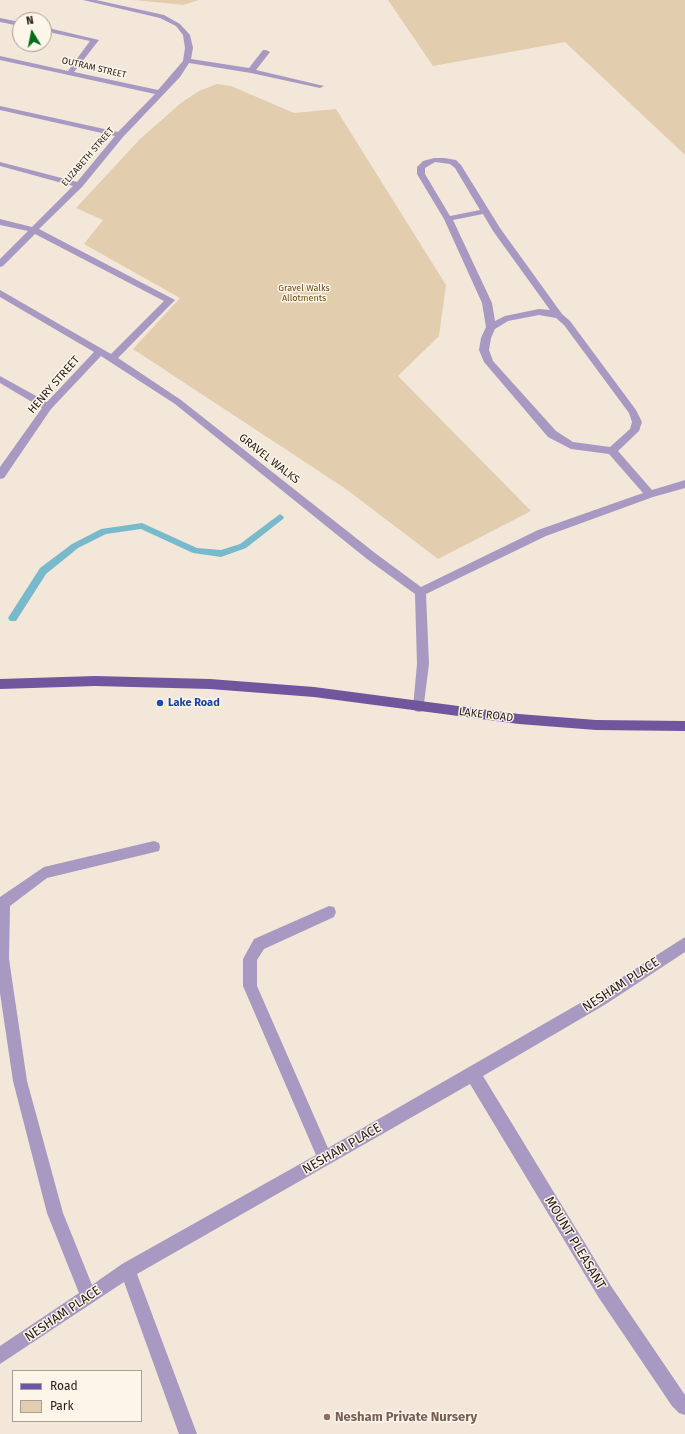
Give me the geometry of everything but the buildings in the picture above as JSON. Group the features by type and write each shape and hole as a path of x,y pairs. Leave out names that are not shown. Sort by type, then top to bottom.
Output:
{"main road":[{"name":"LAKE ROAD","path":"0,684 95,681 210,684 314,692 518,719 596,726 685,726"}],"street":[{"path":"86,0 162,16 178,25 186,35 189,48 187,61 251,71 320,86"},
{"path":"0,20 12,22"},
{"path":"52,31 95,40 70,73"},
{"path":"251,71 266,52"},
{"name":"OUTRAM STREET","path":"0,58 160,93"},
{"name":"ELIZABETH STREET","path":"0,264 79,185 120,135 177,75 187,61"},
{"path":"0,108 120,135"},
{"path":"612,451 634,432 637,422 635,417 567,322 559,316 485,211 453,162 434,160 426,163 421,167 421,174 448,219 487,303 491,327 486,338 484,350 489,362 552,434 571,445 612,451 650,494"},
{"path":"0,164 79,185"},
{"path":"448,219 485,211"},
{"path":"0,222 34,230 170,300 111,359"},
{"name":"GRAVEL WALKS","path":"0,293 100,351 178,402 371,556 420,592"},
{"path":"491,327 505,319 527,314 550,313 559,316"},
{"name":"HENRY STREET","path":"0,475 48,407 100,351"},
{"path":"0,379 48,407"},
{"path":"419,706 423,664 420,592 542,533 650,494 685,484"},
{"path":"88,1296 55,1213 20,1082 2,959 3,904 44,873 154,846"},
{"path":"325,1159 250,986 250,959 259,944 329,912"},
{"name":"NESHAM PLACE","path":"0,1356 128,1270 473,1074 601,999 685,944"},
{"name":"MOUNT PLEASANT","path":"473,1074 605,1292 678,1400 685,1407"},
{"path":"128,1270 188,1434"}],"green space":[{"path":"135,0 199,0 183,5"},
{"path":"388,0 685,0 685,155 565,42 433,66"},
{"name":"Gravel Walks Allotments","path":"217,84 231,86 294,113 336,109 446,285 439,336 398,376 531,511 438,559 346,489 133,349 180,298 84,244 103,220 76,208 140,139 181,103 199,91"}],"waterway":[{"path":"13,618 43,571 75,546 104,531 142,526 196,551 221,554 243,546 280,517"}],"place":[{"name":"Lake Road","path":"160,703"},
{"name":"Nesham Private Nursery","path":"327,1417"}]}
